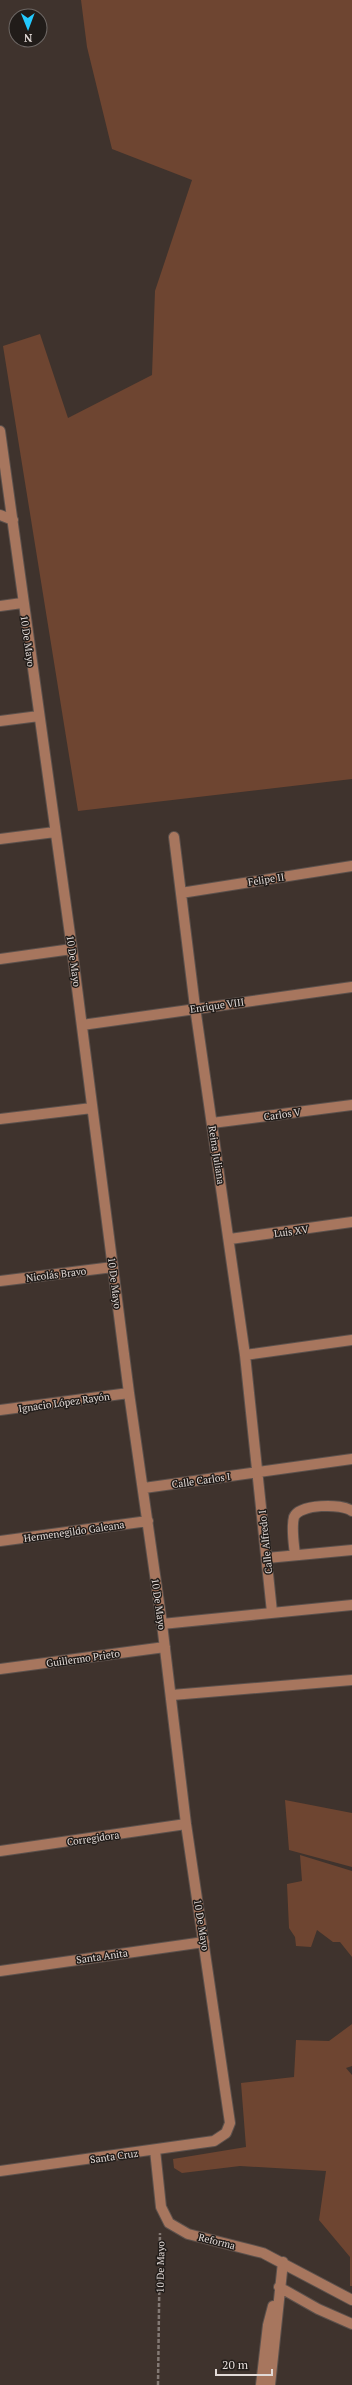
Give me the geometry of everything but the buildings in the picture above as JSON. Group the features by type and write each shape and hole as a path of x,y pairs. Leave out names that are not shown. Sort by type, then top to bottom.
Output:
{"street":[{"name":"10 De Mayo","path":"0,431 4,492 12,520 22,603 72,949 129,1393 144,1488 172,1695 186,1824 229,2104 230,2123 226,2133"},
{"path":"0,515 12,520"},
{"path":"0,606 22,603"},
{"path":"0,721 39,716"},
{"path":"0,839 55,832"},
{"name":"Reina Juliana","path":"174,837 195,1007 230,1239 258,1473"},
{"name":"Felipe II","path":"181,893 352,866"},
{"path":"0,959 72,949"},
{"name":"Enrique VIII","path":"82,1025 195,1007 352,987"},
{"name":"Carlos V","path":"212,1123 352,1105"},
{"path":"0,1119 92,1108"},
{"name":"Luis XV","path":"230,1239 352,1222"},
{"name":"Nicolás Bravo","path":"0,1281 113,1266"},
{"path":"245,1355 352,1340"},
{"name":"Ignacio López Rayón","path":"0,1410 129,1393"},
{"name":"Calle Carlos I","path":"144,1488 352,1459"},
{"name":"Calle Alfredo I","path":"258,1473 272,1612"},
{"path":"295,1555 293,1524 295,1516 301,1510 339,1505 352,1510"},
{"name":"Hermenegildo Galeana","path":"0,1541 148,1521"},
{"path":"267,1558 352,1550"},
{"path":"162,1624 352,1605"},
{"name":"Guillermo Prieto","path":"0,1669 165,1647"},
{"path":"172,1695 352,1680"},
{"name":"Corregidora","path":"0,1851 186,1824"},
{"name":"Santa Anita","path":"0,1971 204,1942"},
{"name":"Santa Cruz","path":"0,2171 214,2141 226,2133"},
{"path":"155,2150 161,2207"},
{"name":"Reforma","path":"161,2207 169,2223 188,2234 263,2253 283,2262 352,2300"},
{"path":"270,2385 279,2287 283,2262"},
{"path":"279,2287 318,2309 352,2324"},
{"path":"261,2385 268,2325 279,2287"}],"path":[{"name":"10 De Mayo","path":"158,2385 161,2207"}],"shaded area":[{"path":"81,0 352,0 352,779 78,811 3,346 40,334 68,418 152,375 155,291 192,180 112,149 87,47"},
{"path":"285,1800 352,1813 352,1867 289,1850"},
{"path":"300,1855 352,1871 352,1957 340,1942 333,1942 317,1930 311,1947 296,1946 295,1937 289,1928 287,1884 302,1881"},
{"path":"352,2024 352,2066 346,2068 352,2075 352,2286 350,2286 350,2257 319,2220 326,2171 240,2166 182,2173 174,2168 173,2159 246,2147 241,2083 294,2077 296,2040 329,2041"}]}
